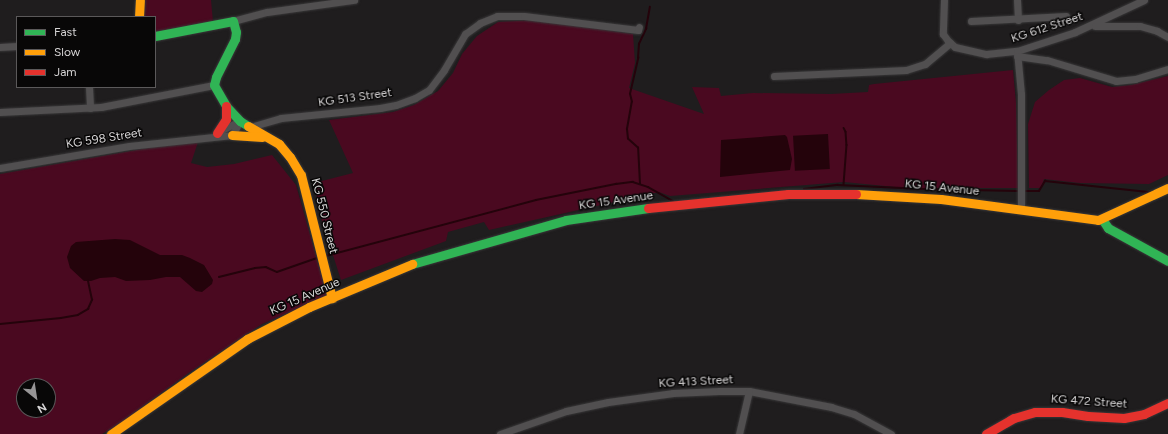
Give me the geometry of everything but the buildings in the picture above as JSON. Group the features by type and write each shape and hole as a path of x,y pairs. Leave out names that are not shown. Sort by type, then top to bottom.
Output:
{"main road":[{"path":"139,16 140,0"},
{"path":"156,36 233,21 236,32 235,39 216,77 214,85"},
{"name":"KG 550 Street","path":"214,85 226,106 240,121 272,140 290,157 301,176 332,298"},
{"path":"215,134 226,119 226,106"},
{"path":"232,135 256,135 272,140"},
{"name":"KG 15 Avenue","path":"111,434 247,339 273,325 396,270 440,255 566,220 614,212 788,194 840,193 923,197 1021,208 1085,219 1102,219 1168,188"},
{"path":"1102,219 1108,228 1168,261"},
{"name":"KG 472 Street","path":"986,434 1014,418 1035,412 1062,412 1088,416 1124,418 1144,414 1168,403"}],"street":[{"path":"233,21 267,12 354,0"},
{"path":"774,76 906,70 925,64 950,43 943,34 944,0"},
{"path":"1017,0 1018,20"},
{"name":"KG 612 Street","path":"950,43 955,47 986,54 1017,54 1091,26 1144,0"},
{"name":"KG 513 Street","path":"250,127 281,118 385,107 415,98 429,90 444,70 465,34 480,23 497,16 524,16 638,30 639,27"},
{"path":"971,21 1018,20 1066,16"},
{"path":"1091,26 1140,26 1157,31 1168,37"},
{"path":"0,47 16,46"},
{"path":"1021,208 1021,94 1017,54 1047,60 1116,81 1135,79 1168,69"},
{"path":"0,112 90,108 129,103 214,85"},
{"path":"89,88 90,108"},
{"path":"232,135 240,121"},
{"name":"KG 598 Street","path":"215,134 240,121"},
{"name":"KG 598 Street","path":"0,168 129,146 215,134 232,135"},
{"path":"739,434 749,391"},
{"name":"KG 413 Street","path":"500,434 566,411 608,402 673,393 749,391 831,407 854,414 891,434"}],"shaded area":[{"path":"139,0 211,0 213,22 156,37 156,16 139,16"},
{"path":"534,20 633,34 635,63 629,88 704,114 692,87 719,88 721,96 753,93 831,94 868,92 869,85 874,84 1013,70 1016,103 1018,188 906,188 844,182 670,196 659,192 489,230 484,222 448,232 446,241 341,280 322,221 314,183 353,173 329,120 393,112 414,105 438,91 453,73 462,54 477,36 498,22"},
{"path":"1168,76 1168,175 1149,184 1080,183 1044,179 1041,188 1029,188 1028,124 1035,102 1049,90 1064,80 1080,78 1112,87 1131,85"},
{"path":"828,134 830,169 795,171 793,136"},
{"path":"785,135 787,137 792,159 790,170 720,177 721,140"},
{"path":"199,139 191,163 207,167 234,164 272,155 296,185 327,296 262,324 187,374 119,424 102,434 0,434 0,174"},
{"path":"115,239 130,240 160,255 182,255 190,258 204,265 213,280 212,284 202,292 196,291 180,277 126,281 115,277 84,281 70,268 67,257 71,246 76,242"}],"waterway":[{"path":"640,184 638,148 628,139 627,129 632,102 630,94 638,58 639,44 646,29 650,7"},
{"path":"844,128 846,132 847,145 844,185"},
{"path":"1026,191 1039,191 1045,181 1150,192"},
{"path":"326,256 536,200 616,184 633,182 648,187 673,201"},
{"path":"804,189 838,185 1017,191"},
{"path":"219,277 255,268 266,267 277,272 317,258"},
{"path":"0,324 78,315 88,309 92,300 88,281"}],"traffic: fast":[{"path":"156,36 233,21 236,32 235,39 216,77 214,85 226,106 240,121 248,126"},
{"path":"412,264 566,220 648,208"},
{"path":"1102,219 1108,228 1168,261"}],"traffic: slow":[{"path":"139,16 140,0"},
{"path":"248,126 279,144 290,157 301,175 332,298"},
{"path":"232,135 262,137"},
{"path":"856,194 941,199 1098,220 1168,188"},
{"path":"111,434 247,339 309,307 412,264"}],"traffic: jam":[{"path":"217,133 226,119 226,106"},
{"path":"648,208 788,194 856,194"},
{"path":"986,434 1014,418 1035,412 1062,412 1088,416 1124,418 1144,414 1168,403"}]}
